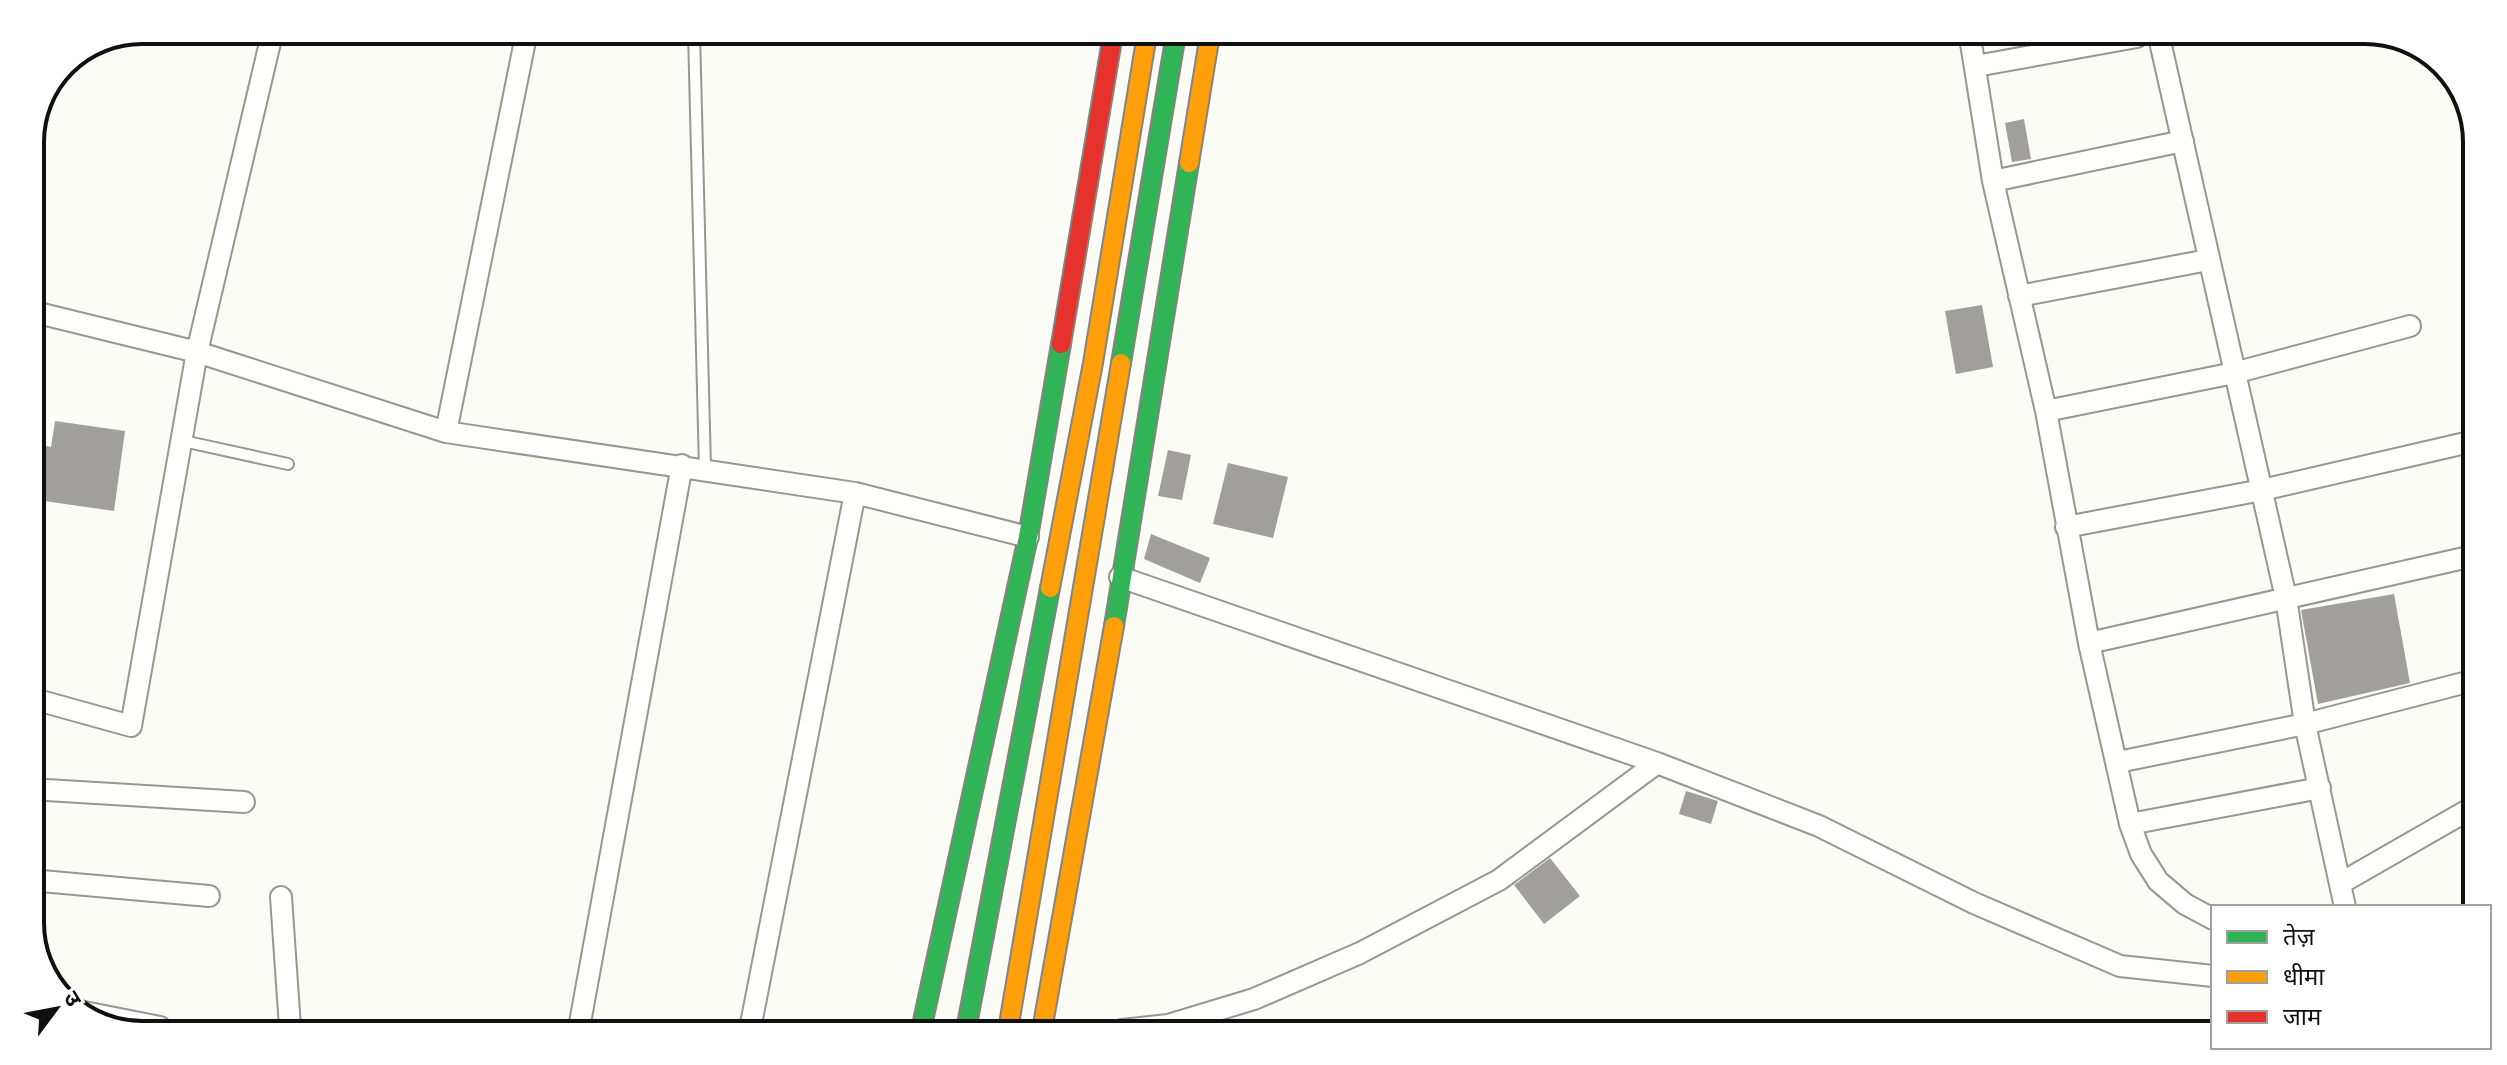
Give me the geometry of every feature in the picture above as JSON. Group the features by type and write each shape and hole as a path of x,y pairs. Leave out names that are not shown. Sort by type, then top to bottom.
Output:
{"main road":[{"path":"923,1021 1028,537 1111,44"},
{"path":"968,1021 1093,363 1145,44"},
{"path":"1010,1021 1174,44"},
{"path":"1044,1021 1091,771 1208,44"}],"street":[{"path":"44,702 131,726 197,352 270,44"},
{"path":"446,432 524,44"},
{"path":"1971,44 1993,181 2046,411 2089,643 2130,824 2141,854 2158,881 2185,904 2211,918"},
{"path":"1976,66 2098,44"},
{"path":"2161,44 2286,598 2305,724 2345,905"},
{"path":"1993,181 2183,141"},
{"path":"2019,296 2208,260"},
{"path":"44,314 197,352 446,432 855,493 1028,537"},
{"path":"2046,411 2234,373 2410,326"},
{"path":"2066,527 2262,490 2463,444"},
{"path":"580,1021 682,465"},
{"path":"752,1021 855,493"},
{"path":"2089,643 2463,558"},
{"path":"1120,577 1657,763 1819,826 1974,903 2120,966 2211,976"},
{"path":"2118,762 2305,724 2463,683"},
{"path":"1181,1021 1254,999 1360,953 1499,880 1657,763"},
{"path":"2130,824 2320,788"},
{"path":"44,790 244,802"},
{"path":"2341,883 2463,813"},
{"path":"44,881 209,896"},
{"path":"281,897 290,1021"}],"lane":[{"path":"694,44 705,469"},
{"path":"183,441 288,464"}],"building":[{"path":"2024,119 2031,159 2012,162 2005,123"},
{"path":"1982,305 1993,367 1956,374 1945,311"},
{"path":"55,421 125,431 114,511 44,501 44,445 51,447"},
{"path":"1168,450 1191,455 1182,500 1158,496"},
{"path":"1228,463 1288,477 1273,538 1213,524"},
{"path":"1151,534 1210,558 1200,583 1144,559"},
{"path":"2394,594 2410,683 2318,704 2301,610"},
{"path":"1686,791 1718,801 1711,824 1679,814"},
{"path":"1550,858 1580,896 1544,924 1514,885"}],"traffic: fast":[{"path":"1121,363 1174,44"},
{"path":"1114,626 1189,163"},
{"path":"923,1021 1028,537 1061,344"},
{"path":"968,1021 1050,588"}],"traffic: slow":[{"path":"1050,588 1093,363 1145,44"},
{"path":"1189,163 1208,44"},
{"path":"1010,1021 1121,363"},
{"path":"1044,1021 1114,626"}],"traffic: jam":[{"path":"1061,344 1111,44"}]}
